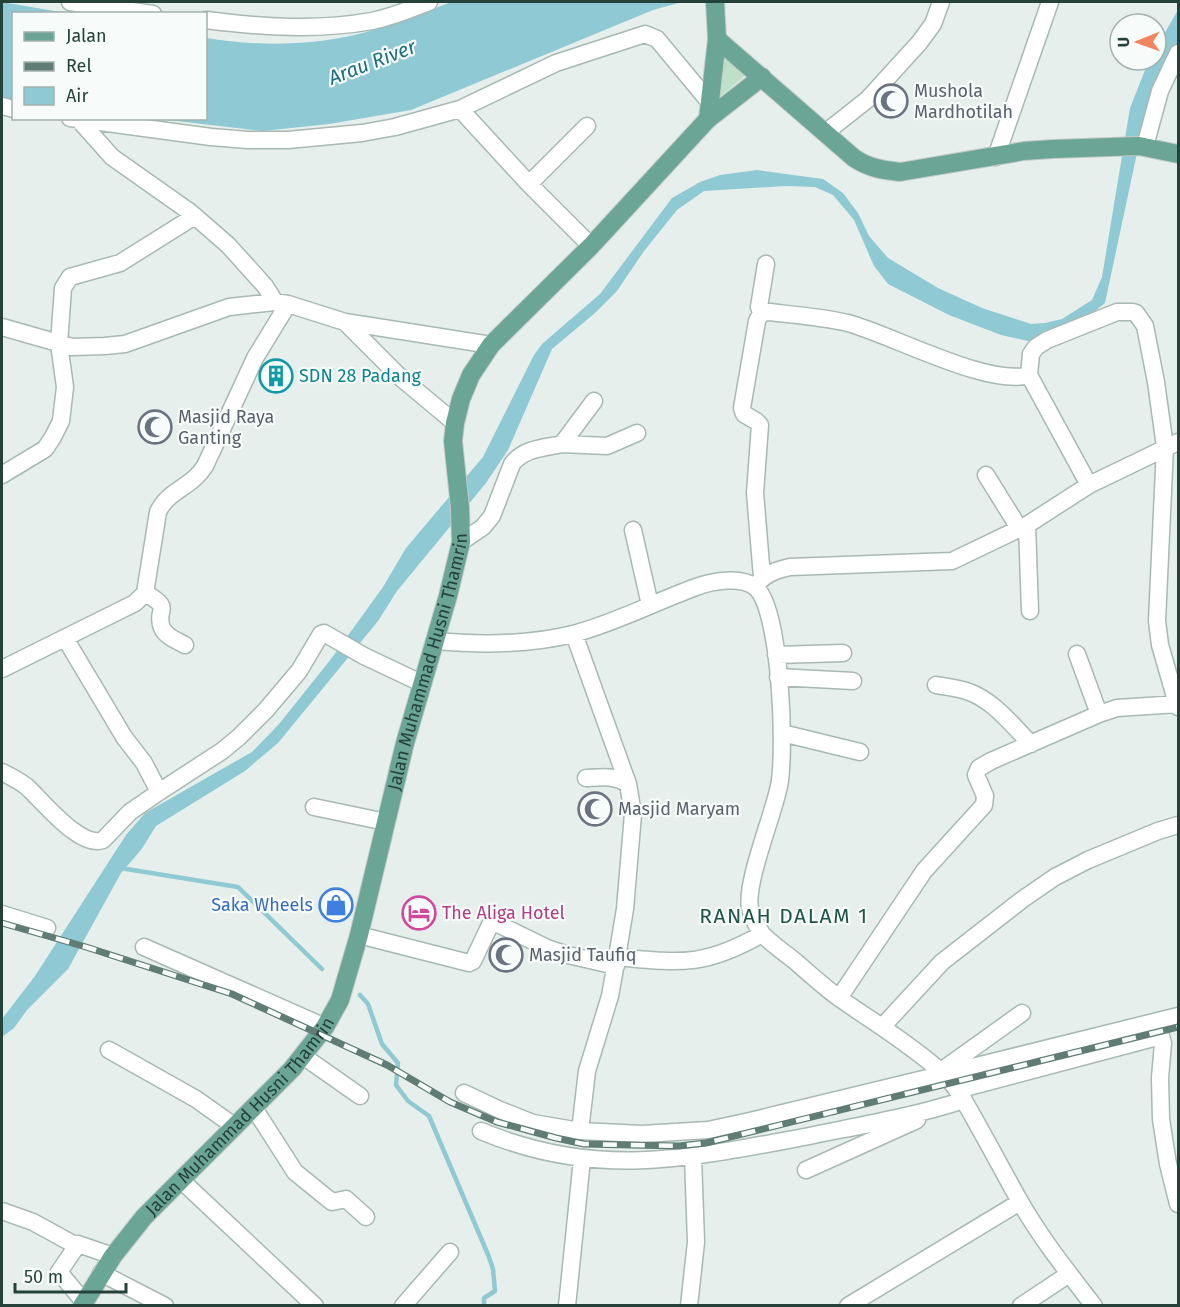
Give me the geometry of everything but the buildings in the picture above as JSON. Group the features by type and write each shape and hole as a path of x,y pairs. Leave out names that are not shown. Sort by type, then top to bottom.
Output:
{"main road":[{"path":"710,112 717,39 715,7"},
{"path":"717,39 854,158 866,166 880,170 900,172 1024,151 1142,146 1179,154"},
{"name":"Jalan Muhammad Husni Thamrin","path":"83,1304 113,1256 144,1217 303,1056 325,1027 340,1000 359,935 405,742 436,641 461,542 453,441 454,423 471,375 491,345 591,246 710,112 762,77"}],"street":[{"path":"70,2 139,12"},
{"path":"207,20 257,27 297,28 338,25 374,21 429,2"},
{"path":"825,132 868,99 919,44 933,24 941,2"},
{"path":"996,157 1050,2"},
{"path":"83,120 211,137 288,140 326,138 395,127 460,109 556,63 645,34 657,39 710,112"},
{"path":"1142,146 1161,91 1179,53"},
{"path":"460,109 529,184 591,246"},
{"path":"76,120 112,157 212,230 243,260 281,303"},
{"path":"529,184 587,126"},
{"path":"2,475 45,449 61,421 65,387 59,344 63,288 66,280 81,273 120,263 195,216"},
{"path":"762,313 759,307 766,264"},
{"path":"2,669 135,603 145,592 158,512 162,503 198,478 281,303"},
{"path":"2,327 59,344 83,348 125,344 229,307 281,303 345,322 491,345"},
{"path":"1029,375 1009,378 964,366 849,323 769,312 762,313 757,321 742,408 744,414 760,425 755,493 758,582 769,614 776,655 782,733 780,784 750,890 750,906 762,934 839,998 882,1027 942,1073 960,1095 1020,1202 1069,1274 1094,1305"},
{"path":"839,998 924,871 984,805 985,796 976,778 977,770 991,761 1117,708 1178,706 1160,645 1157,621 1172,444 1145,326 1136,313 1117,312 1040,343 1031,354 1029,375 1089,485"},
{"path":"345,322 400,377 454,423"},
{"path":"562,444 594,401"},
{"path":"461,542 483,527 492,516 512,464 526,452 562,444 607,446 637,433"},
{"path":"436,641 470,644 507,643 574,634 700,585 726,581 758,582 775,570 790,567 952,561 1023,526 1089,485 1172,444"},
{"path":"986,475 1023,526 1030,611"},
{"path":"633,531 650,605"},
{"path":"145,592 159,601 163,609 162,627 167,635 185,645"},
{"path":"2,772 27,788 70,828 90,842 97,842 103,840 130,812 222,751 239,736 266,710 299,671 320,634 324,633 364,656 422,683"},
{"path":"574,634 628,784 633,814 625,909 608,1004 587,1071 580,1131"},
{"path":"65,638 159,792"},
{"path":"776,655 843,653"},
{"path":"1077,654 1099,714"},
{"path":"778,676 853,681"},
{"path":"936,685 967,691 984,699 1031,744"},
{"path":"782,733 860,752"},
{"path":"586,778 619,778 628,784"},
{"path":"314,807 386,822"},
{"path":"882,1027 942,962 1055,877 1088,860 1158,831 1179,825"},
{"path":"2,914 48,928"},
{"path":"359,935 469,963 473,961 490,925 498,924 568,956 616,961 692,961 718,956 762,934"},
{"path":"144,947 325,1027"},
{"path":"942,1073 1022,1013"},
{"path":"464,1093 533,1122 580,1131 642,1134 708,1130 1179,1016"},
{"path":"806,1170 919,1119 960,1095 1161,1036 1161,1119 1168,1164 1179,1204"},
{"path":"109,1050 196,1099 234,1126"},
{"path":"303,1056 360,1096"},
{"path":"481,1131 525,1148 582,1159 633,1161 693,1157 868,1124 942,1107"},
{"path":"254,1108 301,1179 332,1202 346,1199 366,1217"},
{"path":"689,1305 696,1242 693,1157"},
{"path":"567,1305 582,1159"},
{"path":"182,1181 315,1305"},
{"path":"848,1305 1020,1202"},
{"path":"2,1212 33,1222 75,1245 81,1244 113,1256"},
{"path":"75,1245 59,1272 83,1304"},
{"path":"403,1305 450,1252"},
{"path":"102,1273 165,1305"},
{"path":"1021,1305 1069,1274"}],"green space":[{"path":"721,55 746,75 717,99"}],"water":[{"path":"2,2 60,12 12,12 12,101 2,99"},
{"name":"Arau River","path":"451,2 682,2 653,10 411,110 329,124 263,131 168,120 207,120 207,38 273,44 324,41 411,18"},
{"path":"1178,10 1178,45 1168,60 1168,27"},
{"path":"1144,72 1160,72 1155,80 1147,106 1105,303 1079,324 1028,341 1001,335 949,315 888,284 874,266 854,220 833,195 815,187 786,186 704,191 677,210 644,251 617,291 552,349 508,450 486,483 397,591 378,621 278,743 245,771 156,826 141,850 121,873 68,969 27,1010 14,1028 2,1037 2,1019 35,976 126,835 145,813 252,752 279,724 331,659 383,587 406,548 483,457 534,355 542,344 600,294 672,198 700,182 720,175 757,170 823,179 843,193 858,213 869,236 888,258 938,288 982,308 1031,324 1045,323 1062,319 1092,300 1102,277 1130,108"}],"waterway":[{"path":"120,868 238,887 322,969"},
{"path":"360,995 368,1004 382,1044 398,1063 396,1085 408,1101 429,1116 489,1257 493,1269 495,1291 484,1298 484,1306"}],"railway":[{"path":"2,923 86,947 232,994 387,1065 450,1102 497,1122 584,1144 679,1146 706,1143 1178,1027"}],"place":[{"name":"Mushola Mardhotilah","path":"891,101"},
{"name":"SDN 28 Padang","path":"276,376"},
{"name":"Masjid Raya Ganting","path":"155,427"},
{"name":"Masjid Maryam","path":"595,809"},
{"name":"Saka Wheels","path":"336,905"},
{"name":"The Aliga Hotel","path":"419,913"},
{"name":"Masjid Taufiq","path":"506,955"}],"district":[{"name":"RANAH DALAM 1","path":"784,916"}]}
